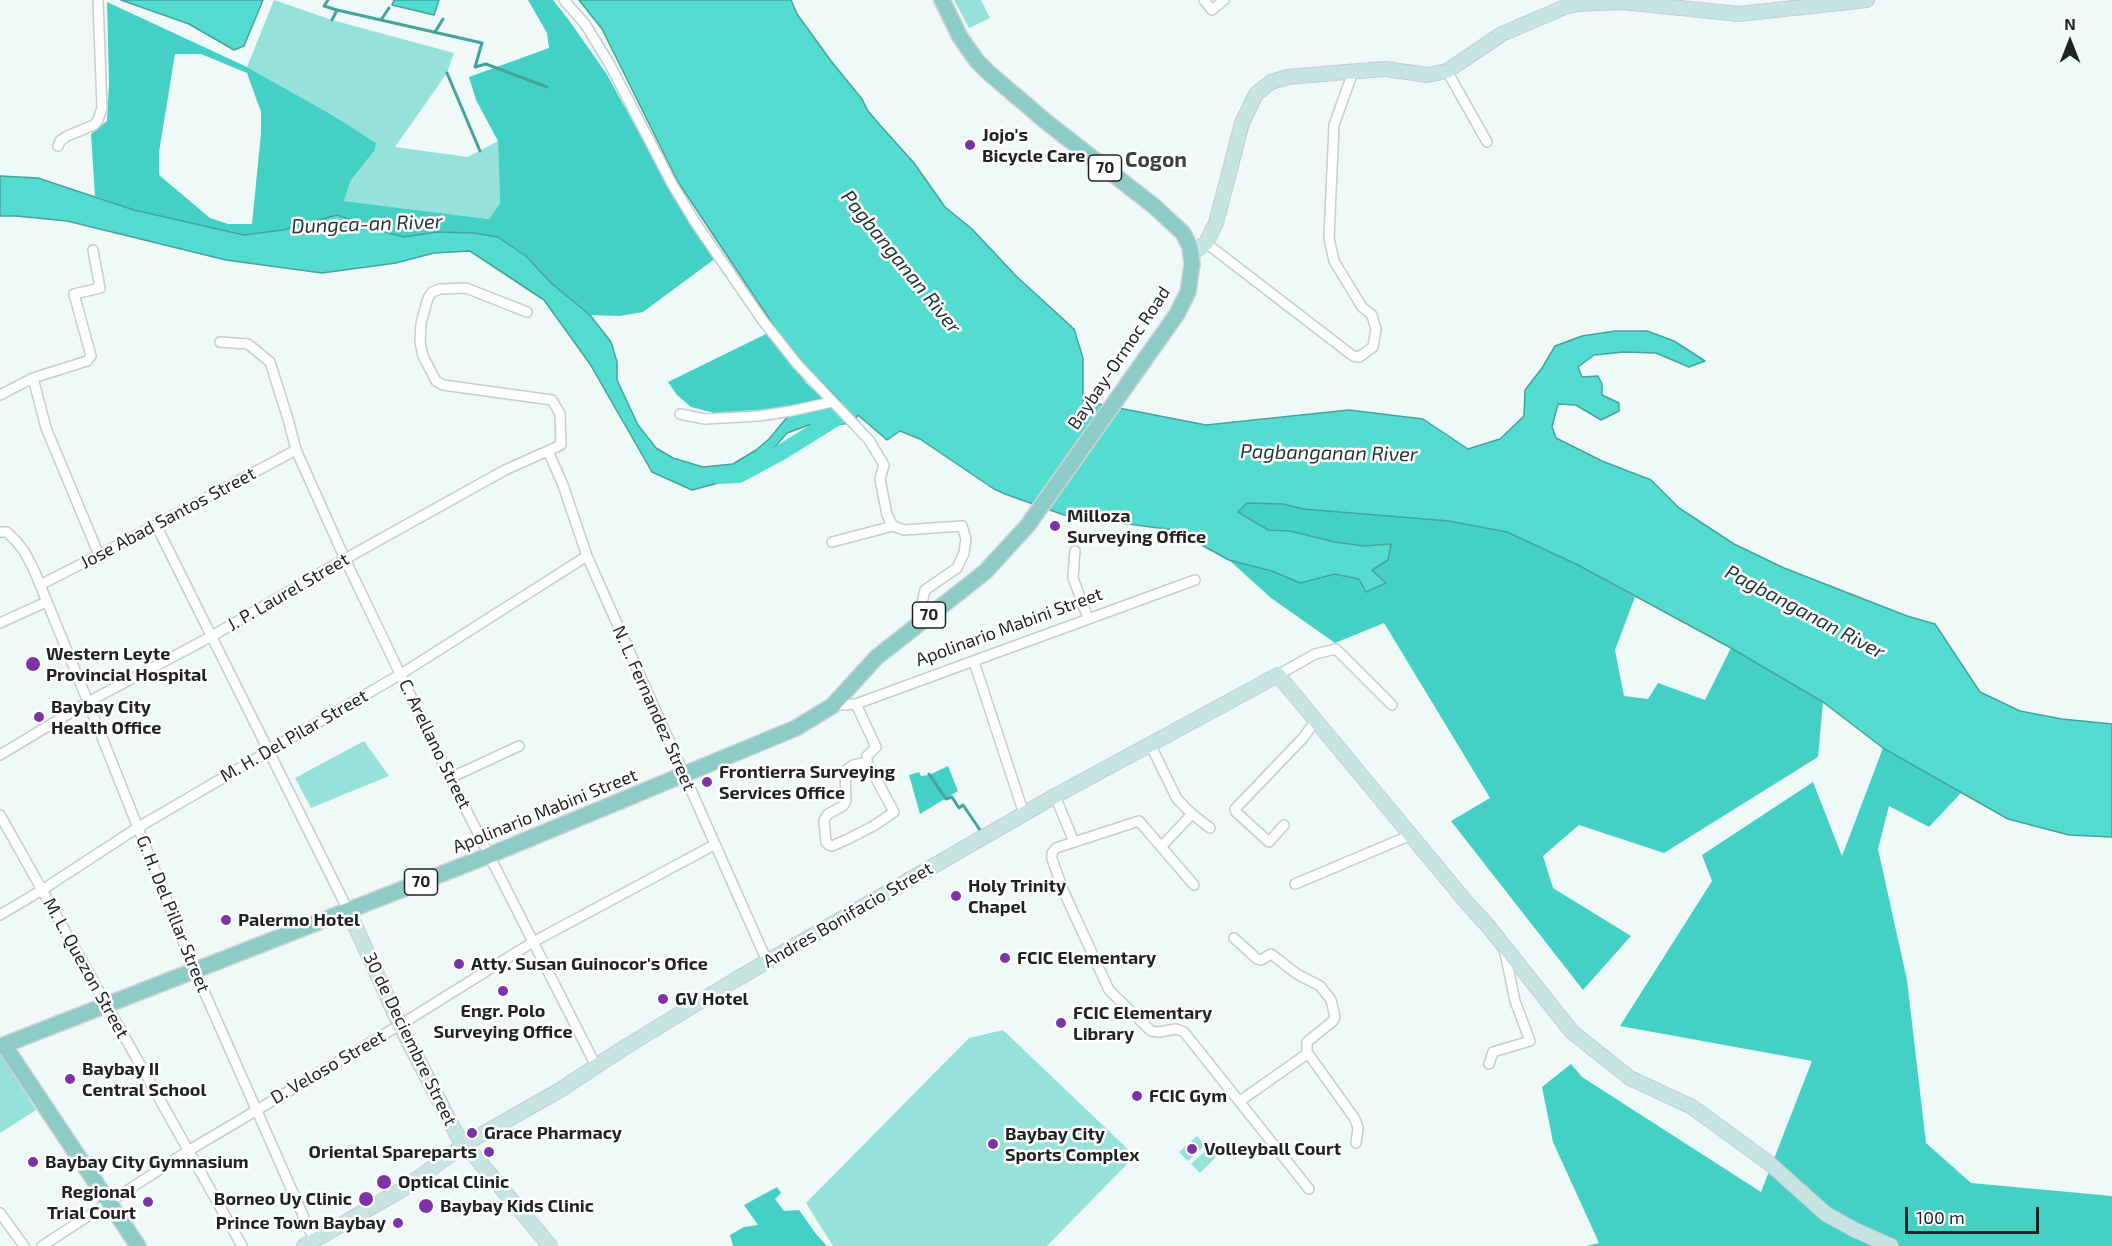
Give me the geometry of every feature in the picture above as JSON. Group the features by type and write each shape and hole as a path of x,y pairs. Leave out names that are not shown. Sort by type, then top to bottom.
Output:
{"main road":[{"name":"70","path":"942,0 960,37 977,61 1044,120 1176,225 1187,240 1191,254"},
{"name":"Baybay-Ormoc Road","path":"834,704 877,657 985,572 1028,525 1148,353 1165,333 1185,299 1190,279 1191,254"},
{"name":"Apolinario Mabini Street","path":"1,1043 108,1005 490,855 796,728 834,704"},
{"name":"70","path":"1,1043 138,1246"}],"street":[{"path":"58,146 60,141 67,136 94,125 102,108 98,0"},
{"path":"564,0 585,24 609,63 672,184 695,222 763,321 798,365 856,424 884,465 880,479 887,515 893,526"},
{"path":"1204,0 1212,10 1224,0"},
{"path":"1191,254 1206,243 1216,223 1242,123 1256,94 1271,82 1288,77 1386,69 1426,75 1447,71 1502,34 1577,4 1622,2 1740,14 1867,0"},
{"path":"1447,71 1487,142"},
{"path":"1206,243 1353,356 1359,357 1373,347 1376,330 1372,315 1362,307 1334,261 1329,238 1334,125 1353,72"},
{"path":"0,395 33,378 87,361 91,356 74,294 100,288 93,250"},
{"path":"527,312 466,288 440,289 432,292 428,298 421,323 420,342 423,356 431,373 436,381 443,385 552,400 560,414 562,439 561,445 548,451"},
{"name":"C. Arellano Street","path":"220,342 248,344 270,362 296,450 345,559 450,778 596,1066"},
{"path":"33,378 46,428 99,555"},
{"path":"680,414 705,419 759,416 834,403"},
{"name":"Jose Abad Santos Street","path":"40,585 296,450"},
{"name":"N. L. Fernandez Street","path":"548,451 563,485 587,556 767,961"},
{"name":"J. P. Laurel Street","path":"0,755 88,702 212,636 505,470 548,451"},
{"path":"156,525 348,910"},
{"path":"832,542 893,526 904,530 962,526 966,539 964,553 957,568 925,590 921,621"},
{"name":"G. H. Del Pillar Street","path":"0,532 7,532 24,551 40,585 195,971 309,1243"},
{"path":"1075,551 1073,578 1088,618"},
{"name":"M. H. Del Pilar Street","path":"0,915 137,828 400,674 587,556"},
{"name":"Apolinario Mabini Street","path":"834,704 856,704 1194,580"},
{"path":"0,622 46,602"},
{"name":"Andres Bonifacio Street","path":"309,1243 404,1189 465,1144 560,1090 767,961 1055,796 1315,654 1336,649 1392,705"},
{"path":"974,662 1024,814"},
{"path":"1278,675 1572,1032 1630,1078 1692,1107 1769,1163 1826,1214 1891,1246"},
{"path":"856,704 876,747 867,756 867,762 894,812 866,830 832,846 829,845 826,842 824,820 828,814 843,806 846,801 845,771 853,765 867,762"},
{"path":"1284,825 1269,842 1235,809 1303,738 1316,720"},
{"path":"1150,744 1177,799 1210,828"},
{"path":"450,778 519,746"},
{"path":"1055,796 1074,842"},
{"path":"1161,847 1192,814"},
{"name":"M. L. Quezon Street","path":"0,815 242,1246"},
{"path":"1194,885 1138,820 1056,848 1052,856 1064,890 1106,986 1151,1030 1159,1032 1176,1029 1184,1032 1309,1189"},
{"path":"1295,884 1411,835"},
{"name":"D. Veloso Street","path":"42,1246 188,1151 400,1025 533,942 714,845"},
{"name":"30 de Deciembre Street","path":"348,910 400,1025 457,1135 550,1246"},
{"path":"1234,938 1257,959 1262,960 1271,954 1297,974 1320,986 1328,995 1334,1020 1307,1042 1307,1052 1355,1119 1358,1128 1356,1143"},
{"path":"1488,1064 1493,1052 1530,1041 1515,1001 1503,946"},
{"path":"1240,1101 1307,1052"},
{"path":"0,1213 24,1246"}],"shaded area":[{"path":"274,0 332,20 454,53 447,73 395,147 468,157 498,141 500,203 489,219 344,201 351,180 375,150 376,143 334,116 247,67"},
{"path":"528,0 553,0 568,19 606,73 674,196 716,258 643,312 620,316 590,315 551,283 527,257 498,237 474,233 437,232 404,237 337,215 283,230 244,235 134,210 95,196 91,134 107,121 109,83 107,2 247,67 334,116 376,143 375,150 351,180 344,201 489,219 500,203 498,141 476,100 469,77 549,48 547,33","holes":["175,54 201,54 247,73 261,112 252,224 228,224 210,218 159,175 159,152"]},
{"path":"954,0 981,0 990,18 969,28"},
{"path":"768,333 806,383 825,400 784,408 714,413 691,407 677,395 668,382"},
{"path":"1247,503 1283,504 1303,509 1449,521 1507,532 1578,565 1635,597 1615,650 1624,696 1648,699 1658,683 1705,700 1731,648 1823,702 1818,757 1664,853 1579,825 1543,856 1553,888 1631,936 1583,990 1451,821 1490,798 1384,623 1335,643 1271,598 1229,560 1272,571 1300,583 1335,574 1359,579 1388,560 1390,544 1364,546 1335,542 1290,531 1268,530 1238,512"},
{"path":"364,741 389,776 311,808 295,778"},
{"path":"1883,748 1962,792 1929,827 1889,806 1878,849 1907,980 1926,1143 1971,1183 2112,1196 2112,1246 1586,1246 1599,1243 1553,1142 1542,1087 1571,1064 1582,1077 1761,1192 1812,1061 1620,1026 1712,881 1702,855 1813,782 1842,856"},
{"path":"948,766 958,791 920,814 909,775 919,772 921,776 929,775"},
{"name":"Baybay City Sports Complex","path":"1003,1030 1135,1156 1047,1246 833,1246 806,1203 969,1038"},
{"path":"0,1053 36,1110 0,1133"},
{"name":"Volleyball Court","path":"1197,1136 1205,1145 1188,1161 1179,1152"},
{"name":"Volleyball Court","path":"1209,1147 1217,1156 1200,1173 1191,1164"},
{"path":"777,1187 781,1193 775,1199 784,1211 799,1210 827,1246 733,1246 730,1235 744,1227 758,1225 744,1205"}],"water":[{"path":"121,0 263,0 244,46 234,50 189,24"},
{"path":"394,0 439,0 434,15 392,5"},
{"name":"Pagbanganan River","path":"579,0 791,0 797,14 862,99 868,111 914,163 945,207 972,229 1016,276 1074,329 1083,358 1083,401 1206,425 1349,410 1423,419 1468,449 1500,439 1524,416 1525,390 1555,346 1582,336 1615,331 1647,331 1674,341 1705,361 1689,367 1656,353 1624,352 1594,355 1578,367 1582,377 1598,376 1602,384 1602,395 1619,403 1619,411 1601,420 1576,405 1558,404 1552,427 1556,438 1602,461 1651,480 1679,508 1734,544 1784,568 1907,616 1935,624 1980,692 2020,711 2062,719 2112,724 2112,837 2069,835 2008,819 1883,748 1823,702 1731,648 1578,565 1507,532 1449,521 1303,509 1283,504 1247,503 1238,512 1268,530 1290,531 1335,542 1364,546 1391,544 1388,560 1372,570 1386,583 1366,592 1359,579 1335,574 1300,583 1272,571 1229,560 1174,530 1067,516 1005,494 920,439 900,431 887,440 858,415 854,421 844,424 809,425 787,433 767,456 733,479 692,490 652,472 590,364 544,300 470,251 434,253 396,263 322,273 226,260 67,221 0,216 0,176 38,178 134,210 244,235 283,230 337,215 404,237 437,232 474,233 498,237 527,257 551,283 590,315 611,342 617,362 617,380 638,425 656,448 673,458 703,467 733,464 769,439 789,415 835,407 840,401 805,365 776,329 678,182 602,29"}],"waterway":[{"path":"328,0 324,6 337,10"},
{"path":"381,20 389,8"},
{"path":"332,20 337,10 482,43 475,67 486,64 547,87"},
{"path":"435,32 443,19"},
{"path":"447,73 480,151"},
{"name":"Dungca-an River","path":"718,476 739,475 843,414"},
{"path":"929,774 946,799 952,797 959,808 963,805 980,830"}],"place":[{"name":"Jojo's Bicycle Care","path":"970,145"},
{"name":"Milloza Surveying Office","path":"1055,526"},
{"name":"Western Leyte Provincial Hospital","path":"33,664"},
{"name":"Baybay City Health Office","path":"39,717"},
{"name":"Frontierra Surveying Services Office","path":"707,782"},
{"name":"Holy Trinity Chapel","path":"956,896"},
{"name":"Palermo Hotel","path":"226,920"},
{"name":"FCIC Elementary","path":"1005,958"},
{"name":"Atty. Susan Guinocor's Ofice","path":"459,964"},
{"name":"Engr. Polo Surveying Office","path":"503,991"},
{"name":"GV Hotel","path":"663,999"},
{"name":"FCIC Elementary Library","path":"1061,1023"},
{"name":"Baybay II Central School","path":"70,1079"},
{"name":"FCIC Gym","path":"1137,1096"},
{"name":"Grace Pharmacy","path":"472,1133"},
{"name":"Baybay City Sports Complex","path":"993,1144"},
{"name":"Volleyball Court","path":"1192,1149"},
{"name":"Oriental Spareparts","path":"489,1152"},
{"name":"Baybay City Gymnasium","path":"33,1162"},
{"name":"Optical Clinic","path":"384,1182"},
{"name":"Borneo Uy Clinic","path":"366,1199"},
{"name":"Regional Trial Court","path":"148,1202"},
{"name":"Baybay Kids Clinic","path":"426,1206"},
{"name":"Prince Town Baybay","path":"398,1223"}],"district":[{"name":"Cogon","path":"1156,160"}]}
